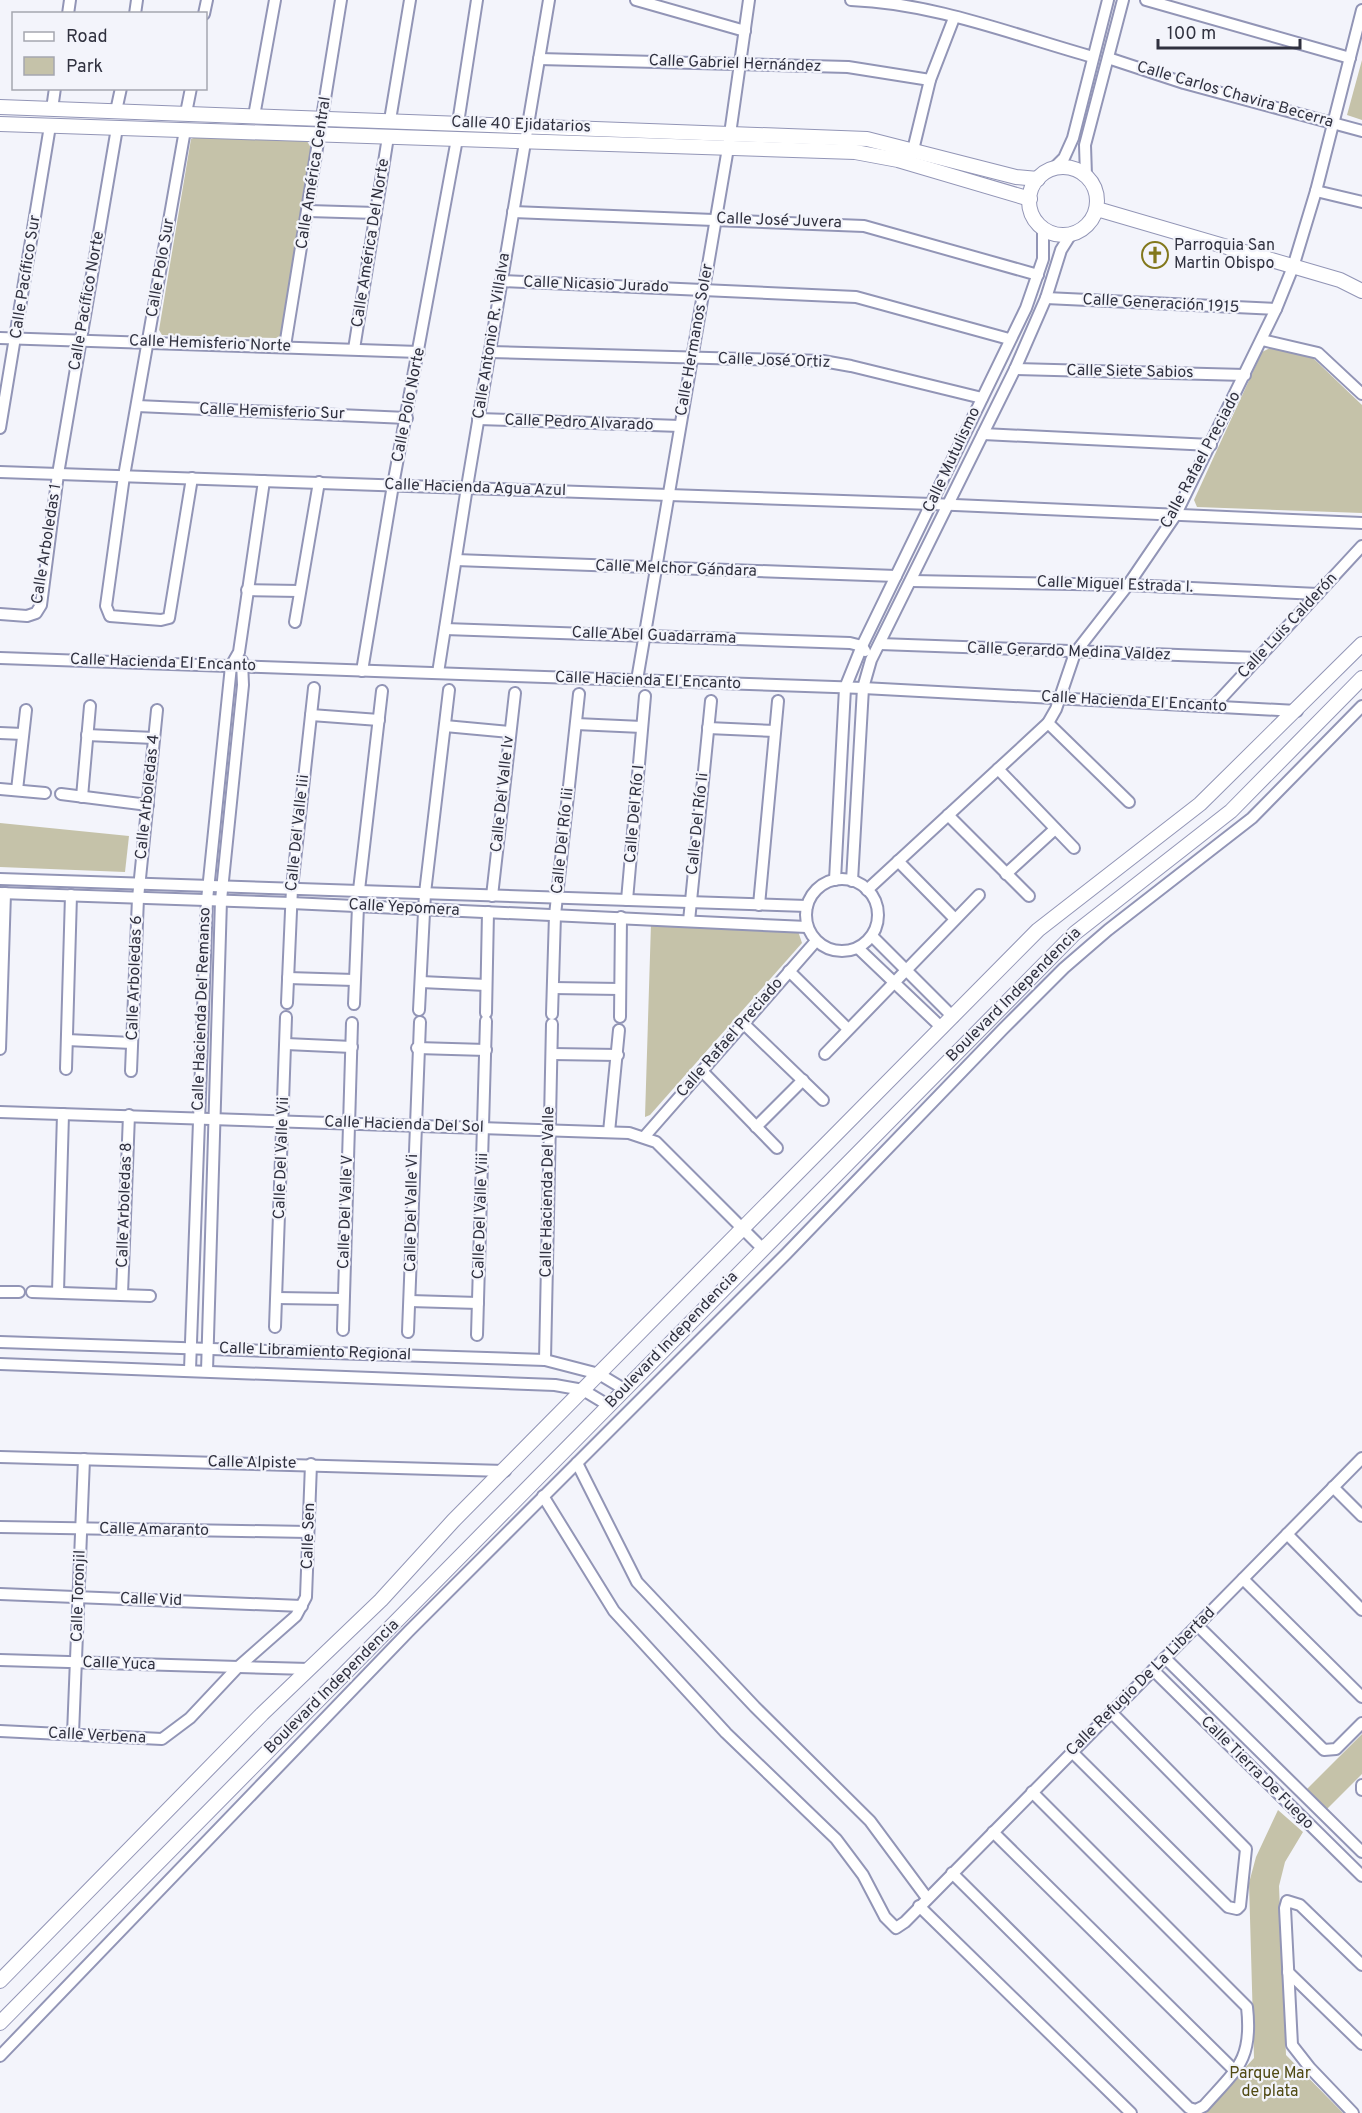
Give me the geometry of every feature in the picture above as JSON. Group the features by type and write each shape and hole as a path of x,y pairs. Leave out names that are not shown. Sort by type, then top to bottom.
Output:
{"main road":[{"name":"Calle 40 Ejidatarios","path":"0,107 527,126 729,141 873,154 1030,199"},
{"name":"Calle 40 Ejidatarios","path":"0,124 524,141 867,140 1016,177 1038,179"},
{"path":"956,178 960,163"},
{"path":"1053,169 1076,170 1086,176 1096,191 1097,209 1086,227 1071,234 1059,235 1043,228 1031,213 1032,186 1053,169"},
{"path":"1097,209 1340,280 1362,291"},
{"name":"Boulevard Independencia","path":"0,1981 309,1669 381,1600 453,1521 744,1230 1038,930 1200,804 1297,711 1362,644"},
{"name":"Boulevard Independencia","path":"0,2023 1075,933 1231,811 1362,678"}],"street":[{"path":"254,116 275,0"},
{"name":"Calle América Central","path":"285,346 341,0"},
{"path":"390,120 410,0"},
{"path":"458,123 477,0"},
{"name":"Calle Antonio R. Villalva","path":"438,673 478,419 549,0"},
{"path":"636,0 745,31"},
{"name":"Calle Hermanos Soler","path":"637,680 729,141 749,0"},
{"path":"851,0 904,5 1093,57"},
{"path":"1053,169 1068,151 1108,0"},
{"path":"1086,176 1085,146 1123,0"},
{"path":"1146,0 1350,58"},
{"name":"Calle Rafael Preciado","path":"867,890 1048,723 1060,697 1075,653 1128,585 1175,516 1262,340 1293,267 1316,191 1362,10"},
{"path":"913,150 930,80 954,18"},
{"name":"Calle Carlos Chavira Becerra","path":"1108,58 1184,83 1362,131"},
{"name":"Calle Gabriel Hernández","path":"539,59 848,67 930,80"},
{"path":"52,109 55,90"},
{"path":"116,111 121,90"},
{"path":"186,113 191,90"},
{"name":"Calle Pacífico Sur","path":"0,428 50,126"},
{"name":"Calle Pacífico Norte","path":"58,474 117,128"},
{"name":"Calle Polo Sur","path":"185,130 124,476 106,611 110,616 120,619 160,620 169,618 192,478"},
{"name":"Calle América Del Norte","path":"354,349 388,137"},
{"name":"Calle Polo Norte","path":"362,670 393,485 457,139"},
{"path":"1316,191 1362,202"},
{"path":"308,211 376,213"},
{"name":"Calle José Juvera","path":"513,212 864,226 1038,275"},
{"name":"Calle Mutulismo","path":"834,880 845,688 861,646 1026,308 1043,259 1043,228"},
{"name":"Calle Mutulismo","path":"852,881 863,688 871,660 1015,369 1046,298 1061,250 1071,234"},
{"name":"Calle Nicasio Jurado","path":"501,281 856,297 1009,339"},
{"name":"Calle Generación 1915","path":"1046,298 1276,309"},
{"name":"Calle Hemisferio Norte","path":"0,338 148,341 419,352"},
{"path":"1262,340 1318,353 1362,394"},
{"name":"Calle José Ortiz","path":"490,352 839,363 981,398"},
{"name":"Calle Siete Sabios","path":"1015,369 1245,375"},
{"name":"Calle Hemisferio Sur","path":"137,406 407,418"},
{"name":"Calle Pedro Alvarado","path":"478,419 680,426"},
{"path":"983,434 1211,446"},
{"name":"Calle Hacienda Agua Azul","path":"0,472 669,494 1362,523"},
{"name":"Calle Arboledas 1","path":"0,614 27,615 39,609 58,474"},
{"name":"Calle Hacienda Del Remanso","path":"190,1370 197,1117 208,885 231,666 239,652 264,481"},
{"path":"295,622 319,482"},
{"name":"Calle Luis Calderón","path":"1214,706 1362,546"},
{"name":"Calle Melchor Gándara","path":"456,560 896,576"},
{"name":"Calle Miguel Estrada I.","path":"912,581 1128,585 1318,594"},
{"path":"247,590 299,591"},
{"name":"Calle Abel Guadarrama","path":"445,629 850,643 861,646"},
{"name":"Calle Gerardo Medina Valdez","path":"880,644 1259,658"},
{"path":"861,646 871,660"},
{"name":"Calle Hacienda Del Remanso","path":"207,1371 221,900 244,666 239,652"},
{"name":"Calle Hacienda El Encanto","path":"0,658 863,688 1297,711"},
{"name":"Calle Del Valle Iii","path":"287,1003 292,888 314,688"},
{"path":"449,690 425,892 421,982 486,985 488,912"},
{"path":"359,890 382,691"},
{"name":"Calle Del Valle Iv","path":"492,896 515,693"},
{"name":"Calle Del Río Iii","path":"552,1019 555,915 579,694"},
{"name":"Calle Del Río I","path":"627,900 645,696"},
{"name":"Calle Del Río Ii","path":"689,921 711,700"},
{"path":"759,905 778,701"},
{"path":"82,797 90,706"},
{"path":"0,2056 543,1496 1064,968 1108,930 1252,818 1362,706"},
{"path":"16,790 26,710"},
{"name":"Calle Arboledas 4","path":"139,884 157,710"},
{"path":"311,715 379,720"},
{"path":"1048,723 1129,802"},
{"path":"576,724 642,728"},
{"path":"445,726 510,732"},
{"path":"708,728 775,731"},
{"path":"0,733 23,734"},
{"path":"87,735 154,738"},
{"path":"999,769 1074,848"},
{"path":"0,789 45,793"},
{"path":"60,794 148,805"},
{"path":"948,816 1029,896"},
{"path":"1006,874 1055,829"},
{"path":"898,861 954,918"},
{"name":"Calle Yepomera","path":"0,879 807,906"},
{"path":"834,880 852,881 867,890 874,898 878,917 872,936 858,948 840,952 831,950 816,941 807,927 807,906 820,886 834,880"},
{"name":"Calle Arboledas 6","path":"131,1071 139,884"},
{"path":"0,1049 3,893"},
{"name":"Calle Yepomera","path":"3,893 221,900 807,927"},
{"path":"66,1069 71,895"},
{"path":"825,1053 954,918 979,895"},
{"path":"354,1004 358,906"},
{"path":"620,1017 621,917"},
{"path":"872,936 953,1017"},
{"name":"Calle Rafael Preciado","path":"645,1136 816,941"},
{"path":"858,948 942,1028"},
{"path":"789,971 848,1029"},
{"path":"288,978 354,980"},
{"name":"Calle Del Valle Vi","path":"408,1332 421,982"},
{"name":"Calle Del Valle Viii","path":"477,1335 486,985"},
{"path":"553,988 620,989"},
{"name":"Calle Del Valle Vii","path":"275,1327 286,1017"},
{"name":"Calle Hacienda Del Valle","path":"545,1360 552,1019"},
{"name":"Calle Del Valle V","path":"343,1330 352,1023"},
{"path":"743,1023 823,1100"},
{"path":"609,1132 619,1030"},
{"path":"67,1040 132,1043"},
{"path":"286,1044 352,1047"},
{"path":"417,1048 486,1050"},
{"path":"552,1053 618,1055"},
{"path":"702,1071 777,1148"},
{"path":"756,1127 803,1080"},
{"name":"Calle Hacienda Del Sol","path":"0,1112 283,1120 484,1129 549,1129 645,1136"},
{"path":"58,1292 63,1114"},
{"name":"Calle Arboledas 8","path":"122,1294 129,1115"},
{"path":"645,1136 665,1150 762,1248"},
{"path":"830,1180 843,1194"},
{"path":"0,1292 19,1292"},
{"path":"32,1292 150,1296"},
{"path":"277,1298 343,1299"},
{"name":"Calle Del Valle Viii","path":"410,1301 478,1304"},
{"name":"Calle Libramiento Regional","path":"0,1342 545,1360 599,1374 624,1389"},
{"name":"Calle Libramiento Regional","path":"0,1364 555,1385 583,1390 609,1405"},
{"name":"Calle Alpiste","path":"0,1456 505,1471"},
{"name":"Calle Refugio De La Libertad","path":"543,1496 614,1611 726,1733 836,1839 863,1875 885,1917 896,1928 1362,1458"},
{"name":"Calle Toronjil","path":"73,1734 84,1459"},
{"path":"577,1463 637,1582 755,1707 870,1821 923,1902 1131,2113"},
{"name":"Calle Sen","path":"302,1606 307,1584 311,1464"},
{"path":"1333,1487 1362,1516"},
{"name":"Calle Amaranto","path":"0,1527 308,1532"},
{"path":"1287,1534 1362,1610"},
{"path":"1243,1579 1362,1697"},
{"name":"Calle Vid","path":"0,1594 302,1606"},
{"name":"Calle Verbena","path":"0,1731 162,1739 190,1718 237,1668 285,1627 302,1606"},
{"path":"1197,1625 1327,1751 1336,1749 1362,1722"},
{"name":"Calle Tierra De Fuego","path":"1165,1658 1362,1852"},
{"name":"Calle Yuca","path":"0,1660 309,1669"},
{"name":"Calle Tierra De Fuego","path":"1153,1670 1362,1876"},
{"path":"1071,1752 1228,1907 1237,1909 1240,1906 1246,1849 1111,1712"},
{"path":"952,1873 1188,2108 1201,2109 1246,2055 1248,2014 1244,2002 1032,1792"},
{"path":"1297,1814 1310,1802"},
{"path":"993,1832 1235,2071"},
{"path":"1353,2113 1294,2050 1291,2040 1285,1908 1288,1900 1300,1905 1362,1965"},
{"path":"1288,1972 1362,2044"}],"green space":[{"path":"1362,60 1362,120 1347,115"},
{"path":"196,137 307,141 311,148 283,334 276,338 162,335 159,330 191,139"},
{"path":"1270,348 1313,358 1362,405 1362,513 1197,507 1194,500 1262,352"},
{"path":"0,823 129,836 125,872 0,867"},
{"path":"651,923 797,928 802,943 650,1115 645,1117"},
{"path":"1362,1734 1362,1774 1327,1809 1307,1789"},
{"name":"Parque Mar de plata","path":"1278,1810 1303,1832 1285,1862 1279,1886 1286,2055 1343,2113 1204,2113 1254,2058 1249,1883 1256,1857"}],"place":[{"name":"Parroquia San Martin Obispo","path":"1155,255"}]}
